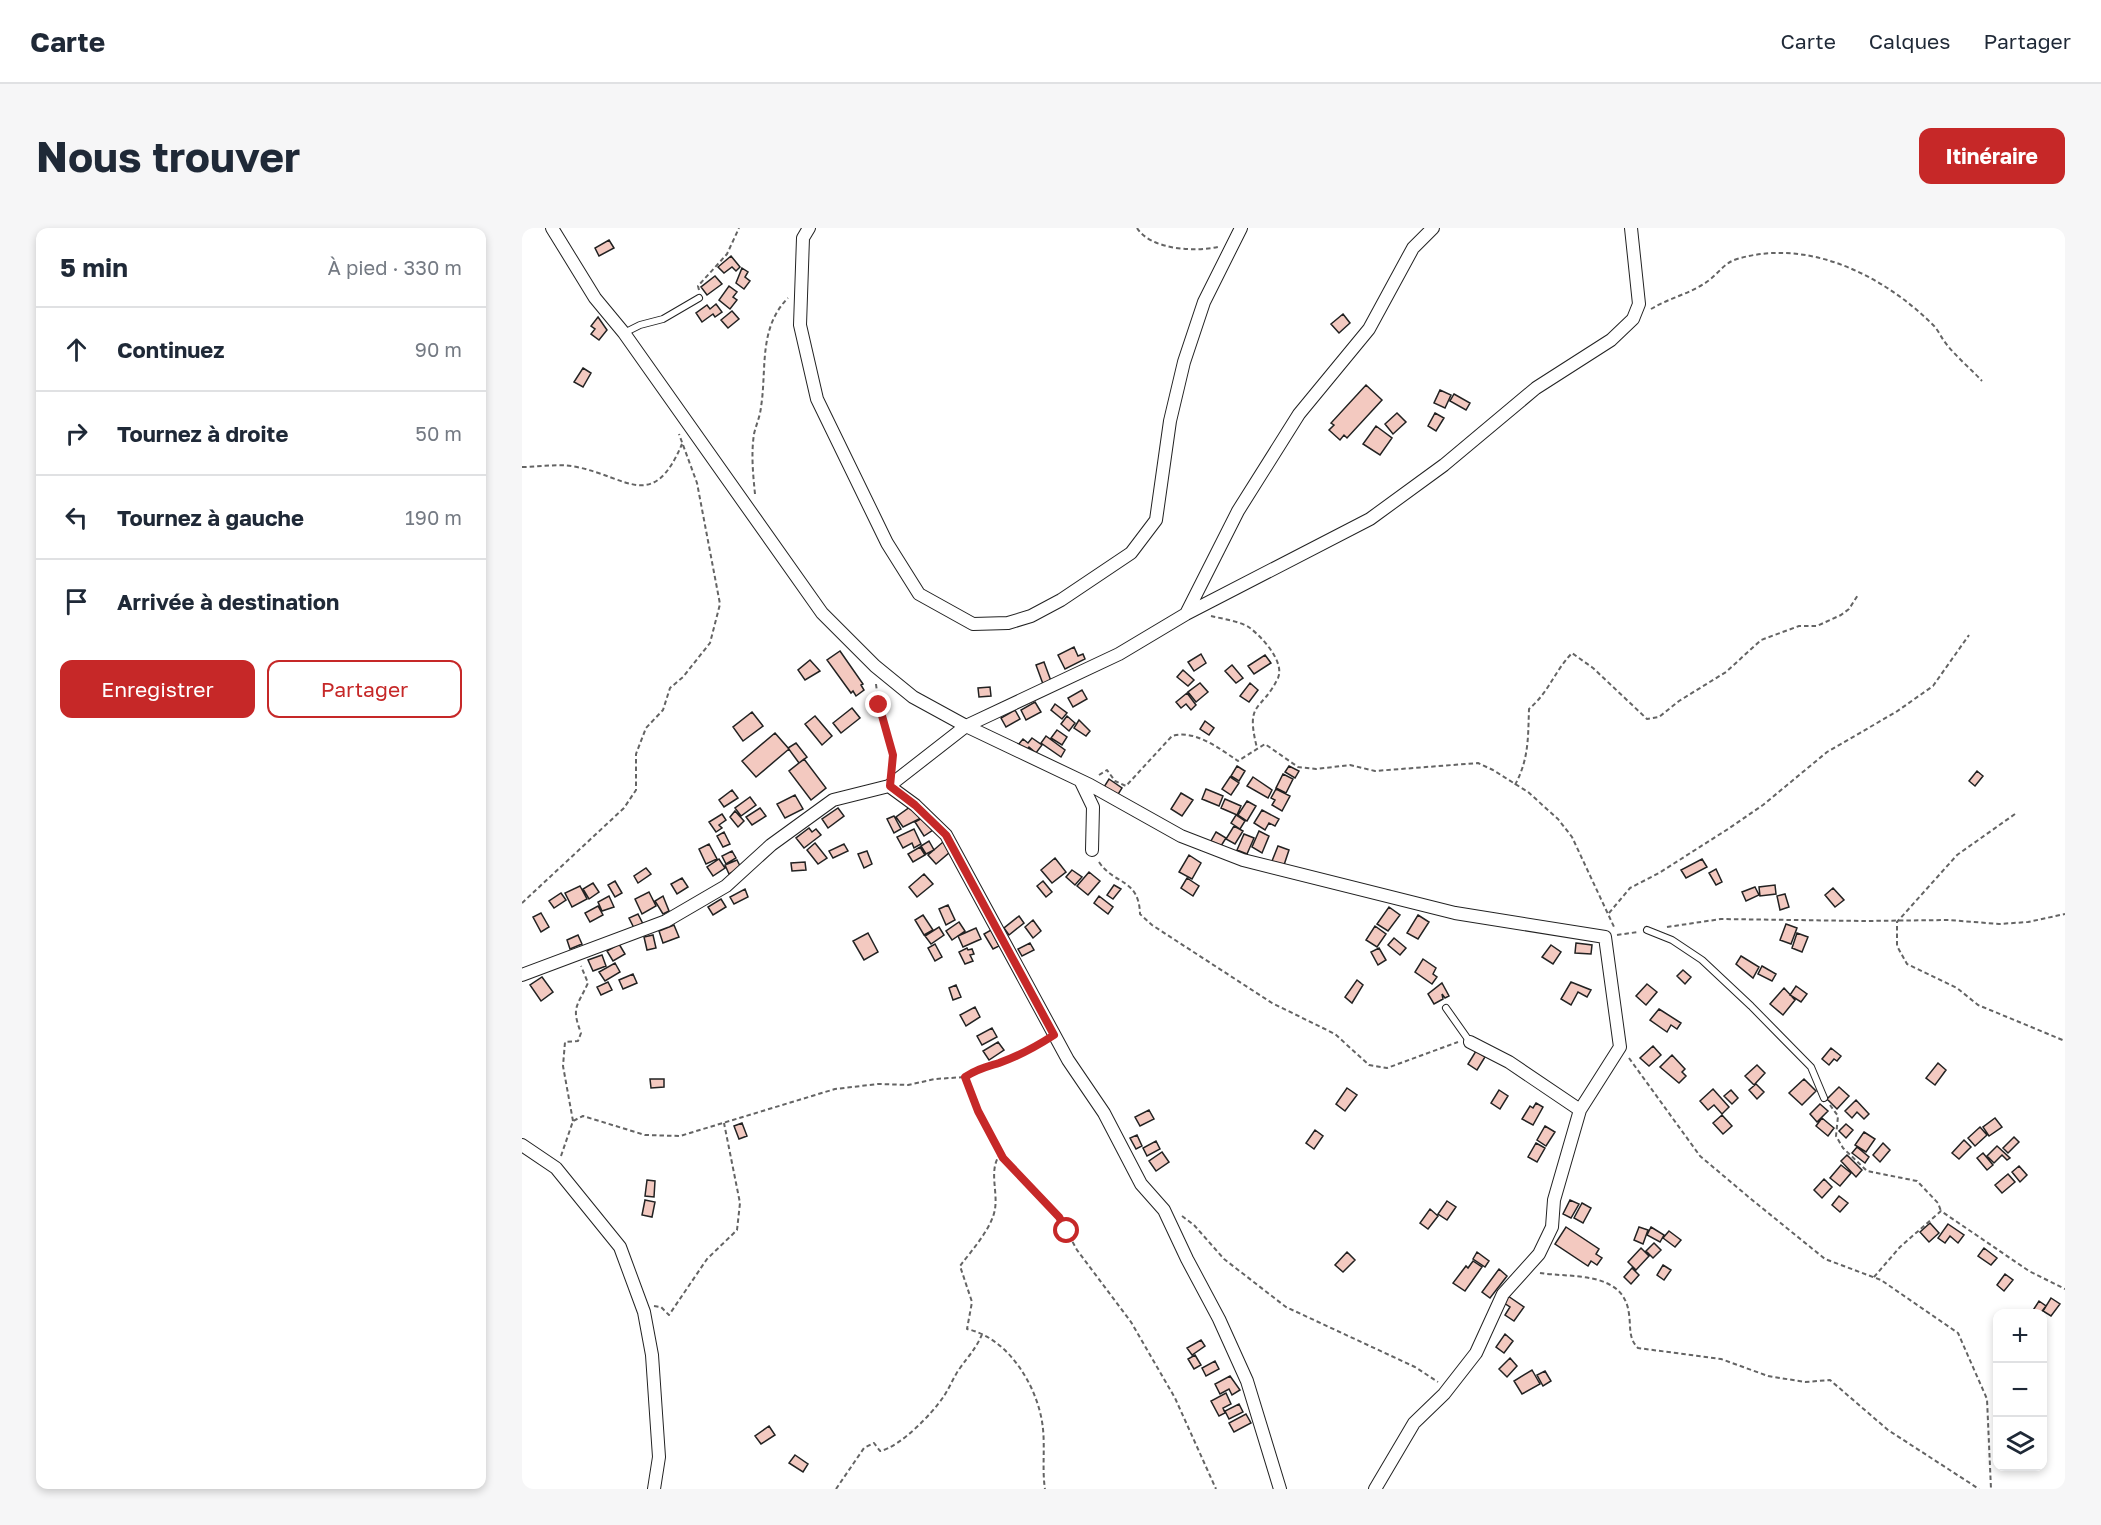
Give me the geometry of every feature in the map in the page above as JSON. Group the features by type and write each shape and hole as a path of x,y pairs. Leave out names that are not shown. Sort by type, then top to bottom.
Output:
{"street":[{"path":"552,228 595,298 624,333 822,614 874,666 913,697 966,726 1085,783 1181,836 1243,860 1455,912 1605,937 1620,1047 1580,1110 1554,1200 1552,1227 1539,1254 1503,1294 1476,1353 1448,1389 1414,1423 1375,1489"},
{"path":"809,228 803,238 800,325 817,399 887,543 920,594 973,624 1008,623 1031,616 1062,600 1131,553 1156,520 1170,421 1184,362 1204,302 1240,228"},
{"path":"1186,614 1238,511 1299,414 1369,329 1413,248 1433,228"},
{"path":"522,975 666,921 726,886 771,845 833,800 890,786 966,726 1119,654 1186,614 1370,519 1444,465 1536,388 1611,340 1633,319 1639,304 1631,228"},
{"path":"1085,783 1094,807 1092,849"},
{"path":"890,786 915,805 946,835 1054,1035 1104,1113 1142,1184 1164,1210 1219,1319 1247,1381 1280,1489"},
{"path":"1470,1042 1509,1062 1580,1110"},
{"path":"522,1145 556,1168 620,1247 644,1312 652,1355 659,1457 654,1489"}],"lane":[{"path":"624,333 640,325 663,319 699,298"},
{"path":"1647,930 1672,940 1702,960 1768,1021 1811,1067 1824,1098"},
{"path":"1446,1008 1470,1042"}],"path":[{"path":"699,298 698,286 727,254 739,228"},
{"path":"1137,228 1142,237 1159,244 1200,249 1233,243"},
{"path":"1633,319 1708,281 1725,264 1738,258 1781,253 1807,254 1838,262 1898,296 1934,325 1945,343 1982,381"},
{"path":"755,496 752,458 754,434 761,409 766,342 779,306 789,296"},
{"path":"522,903 624,808 636,790 636,754 646,728 663,710 670,688 710,643 720,604 717,577 697,483 677,428"},
{"path":"522,466 562,464 639,486 659,481 673,466 682,444"},
{"path":"1515,785 1524,768 1528,748 1529,709 1548,691 1559,667 1572,653 1593,668 1647,719 1659,717 1679,701 1726,672 1761,640 1798,626 1817,626 1841,615 1849,609 1858,595"},
{"path":"1186,614 1205,615 1250,628 1273,653 1278,665 1279,677 1254,708 1252,726 1257,748"},
{"path":"1609,912 1630,888 1659,873 1728,829 1763,805 1827,752 1896,712 1933,686 1969,635"},
{"path":"874,666 879,705 893,755 890,786"},
{"path":"1085,783 1103,771 1107,771 1115,781 1126,786 1172,736 1179,734 1201,739 1238,761 1266,744 1298,767 1316,769 1350,765 1375,771 1478,763 1544,805 1572,837 1609,912 1617,935 1721,918 1897,922 1949,920 1999,924 2028,922 2065,914"},
{"path":"2015,814 1957,855 1897,922 1897,946 1907,964 1957,988 1978,1005 2028,1028 2065,1041"},
{"path":"1092,849 1101,865 1133,888 1140,900 1140,914 1152,925 1272,1003 1335,1034 1369,1065 1388,1068 1455,1041 1470,1042"},
{"path":"556,1168 573,1121 563,1066 565,1042 578,1041 581,1034 574,1015 576,1003 588,983 576,955"},
{"path":"573,1121 583,1116 645,1135 680,1136 835,1089 878,1084 908,1085 935,1079 965,1077 979,1067 997,1064 1034,1048 1054,1035"},
{"path":"1620,1047 1650,1084 1700,1156 1825,1259 1874,1278 1958,1333 1987,1400 1990,1489"},
{"path":"965,1077 978,1111 1001,1154 1059,1217 1077,1250 1122,1308 1175,1398 1216,1489"},
{"path":"1824,1098 1838,1116 1836,1136 1843,1148 1867,1171 1917,1181 1938,1203 1941,1211 2029,1271 2065,1289"},
{"path":"644,1312 653,1306 661,1307 669,1315 706,1259 737,1230 740,1203 724,1123"},
{"path":"1001,1154 996,1160 994,1170 995,1210 960,1266 972,1302 967,1329 983,1332 1016,1362 1026,1377 1040,1412 1045,1489"},
{"path":"1164,1210 1176,1213 1194,1225 1224,1259 1286,1307 1415,1367 1448,1389"},
{"path":"1874,1278 1900,1247 1941,1211"},
{"path":"1526,1270 1552,1275 1585,1275 1616,1288 1628,1304 1631,1340 1638,1348 1721,1359 1768,1376 1805,1382 1830,1380 1857,1400 1888,1430 1979,1489"},
{"path":"836,1489 864,1448 874,1443 880,1451 887,1449 909,1434 942,1398 960,1367 975,1352 983,1332"}],"building":[{"path":"609,240 614,248 599,256 595,248"},
{"path":"731,256 740,267 736,271 732,267 724,273 718,267"},
{"path":"742,268 748,272 745,277 750,281 744,289 736,283"},
{"path":"715,276 722,284 707,295 701,287"},
{"path":"729,286 737,292 733,297 737,300 730,309 719,300"},
{"path":"716,304 722,312 715,317 713,314 702,322 696,313 707,305 710,309"},
{"path":"732,311 739,319 728,328 721,320"},
{"path":"1343,314 1350,323 1339,333 1331,324"},
{"path":"598,317 607,330 599,340 591,334 595,329 591,326"},
{"path":"583,368 591,373 583,387 574,382"},
{"path":"1366,385 1382,400 1347,438 1344,435 1340,440 1329,430 1334,425 1331,423"},
{"path":"1440,390 1451,395 1445,408 1434,403"},
{"path":"1454,394 1470,403 1466,410 1450,401"},
{"path":"1397,413 1406,422 1393,434 1385,424"},
{"path":"1435,413 1444,418 1436,431 1428,426"},
{"path":"1376,426 1392,438 1380,455 1363,444"},
{"path":"1074,647 1078,656 1083,654 1085,659 1065,669 1058,655"},
{"path":"840,651 863,684 861,685 864,690 856,696 853,691 851,693 827,660"},
{"path":"1201,654 1206,663 1194,671 1188,662"},
{"path":"1265,655 1271,663 1254,674 1248,666"},
{"path":"810,660 820,671 805,680 798,670"},
{"path":"1044,662 1051,681 1043,684 1036,665"},
{"path":"1232,665 1243,678 1236,683 1225,671"},
{"path":"1183,670 1194,680 1188,686 1177,677"},
{"path":"1200,683 1208,692 1196,702 1188,692"},
{"path":"1250,683 1258,690 1249,702 1240,696"},
{"path":"990,687 991,696 979,697 978,688"},
{"path":"1082,690 1087,699 1073,707 1068,698"},
{"path":"1187,693 1196,705 1191,710 1186,704 1181,708 1176,702"},
{"path":"1035,702 1041,712 1026,720 1021,710"},
{"path":"1055,704 1067,713 1062,719 1051,710"},
{"path":"852,708 860,718 841,733 833,723"},
{"path":"1015,710 1020,719 1006,727 1001,718"},
{"path":"752,712 763,726 743,741 733,727"},
{"path":"815,716 832,736 822,745 805,724"},
{"path":"1067,716 1075,723 1069,731 1061,724"},
{"path":"1079,720 1090,731 1086,736 1074,728"},
{"path":"1205,721 1214,728 1209,735 1200,729"},
{"path":"1057,730 1067,737 1062,745 1051,738"},
{"path":"775,733 789,749 756,777 742,761"},
{"path":"1046,736 1065,750 1061,757 1041,743"},
{"path":"1032,738 1042,745 1036,753 1029,747 1025,752 1018,745 1023,739 1028,743"},
{"path":"796,743 807,757 799,763 788,748"},
{"path":"804,759 826,788 811,800 789,771"},
{"path":"1237,766 1245,771 1239,781 1231,776"},
{"path":"1289,766 1299,771 1295,778 1285,772"},
{"path":"1977,771 1983,776 1975,786 1969,781"},
{"path":"1283,774 1293,779 1286,793 1276,788"},
{"path":"1230,777 1239,783 1231,795 1222,789"},
{"path":"1253,777 1272,790 1268,798 1247,786"},
{"path":"1109,779 1122,788 1117,796 1104,787"},
{"path":"1206,789 1223,796 1219,806 1202,799"},
{"path":"1276,789 1290,796 1282,811 1272,805 1275,800 1271,798"},
{"path":"732,790 738,798 724,807 719,800"},
{"path":"1181,793 1193,800 1182,816 1171,809"},
{"path":"795,795 803,809 785,818 777,804"},
{"path":"750,797 756,805 741,816 735,808"},
{"path":"1225,799 1241,806 1237,815 1221,808"},
{"path":"1247,801 1256,806 1247,821 1238,815"},
{"path":"910,807 921,818 903,827 896,817"},
{"path":"760,808 766,816 752,825 746,817"},
{"path":"838,808 844,816 828,828 822,819"},
{"path":"1262,810 1279,819 1275,826 1269,823 1265,830 1254,823"},
{"path":"735,811 744,821 738,827 730,817"},
{"path":"722,814 726,820 719,825 722,828 716,832 709,822"},
{"path":"1236,815 1245,821 1240,829 1231,823"},
{"path":"894,816 901,829 894,833 887,819"},
{"path":"924,817 933,830 924,836 915,822"},
{"path":"1234,826 1243,831 1235,844 1226,839"},
{"path":"809,828 812,832 816,829 821,835 804,848 796,838"},
{"path":"914,829 921,844 914,848 912,843 903,848 897,837"},
{"path":"1259,831 1269,836 1262,853 1252,847"},
{"path":"724,832 730,844 723,847 717,836"},
{"path":"1216,832 1226,838 1221,846 1211,841"},
{"path":"1244,834 1254,838 1247,854 1237,850"},
{"path":"929,841 934,850 926,854 921,846"},
{"path":"943,842 950,852 936,864 928,855"},
{"path":"815,843 827,858 818,864 807,850"},
{"path":"709,844 717,859 706,864 699,849"},
{"path":"844,844 848,851 833,858 829,851"},
{"path":"1278,846 1289,850 1284,865 1272,861"},
{"path":"920,847 925,855 913,862 908,854"},
{"path":"732,851 736,858 726,864 722,856"},
{"path":"867,851 872,864 864,868 858,854"},
{"path":"1189,855 1201,863 1192,879 1179,872"},
{"path":"1055,858 1066,872 1052,883 1041,870"},
{"path":"719,859 725,868 713,876 707,867"},
{"path":"1702,859 1707,867 1686,878 1681,870"},
{"path":"737,860 741,868 729,874 725,865"},
{"path":"805,862 806,870 792,871 791,863"},
{"path":"646,868 651,874 638,883 634,876"},
{"path":"1716,869 1722,882 1716,885 1709,873"},
{"path":"1072,870 1082,877 1075,885 1066,877"},
{"path":"1089,872 1100,881 1088,895 1077,886"},
{"path":"924,874 933,884 917,897 909,887"},
{"path":"682,878 688,887 677,894 671,884"},
{"path":"1187,878 1199,886 1193,896 1181,888"},
{"path":"615,881 622,893 615,897 608,885"},
{"path":"1043,881 1052,892 1046,897 1037,886"},
{"path":"593,883 599,892 589,899 583,889"},
{"path":"1114,885 1121,889 1113,899 1107,895"},
{"path":"1775,885 1776,894 1760,896 1759,887"},
{"path":"580,886 587,899 572,907 565,893"},
{"path":"1755,887 1759,895 1746,901 1742,892"},
{"path":"1833,888 1844,900 1835,907 1825,895"},
{"path":"745,889 748,897 734,904 730,897"},
{"path":"649,892 656,906 642,914 635,899"},
{"path":"561,893 566,900 554,908 549,901"},
{"path":"1785,894 1789,907 1780,910 1777,896"},
{"path":"609,896 614,907 602,911 598,902"},
{"path":"663,896 669,911 663,914 655,901"},
{"path":"1099,896 1113,907 1108,914 1094,903"},
{"path":"721,899 726,907 713,915 708,907"},
{"path":"948,905 955,920 946,925 939,909"},
{"path":"598,906 603,915 590,922 585,913"},
{"path":"1389,907 1400,915 1388,931 1377,924"},
{"path":"541,913 549,927 541,932 533,917"},
{"path":"638,914 643,924 634,928 629,918"},
{"path":"923,915 933,930 924,935 915,920"},
{"path":"1418,915 1429,922 1418,939 1407,933"},
{"path":"1019,916 1024,923 1009,935 1004,928"},
{"path":"1033,920 1041,931 1033,938 1025,927"},
{"path":"959,922 965,931 952,940 946,931"},
{"path":"1786,924 1797,928 1791,944 1780,940"},
{"path":"674,925 679,937 663,943 659,931"},
{"path":"1375,926 1386,934 1377,947 1366,940"},
{"path":"939,927 944,935 931,944 925,936"},
{"path":"976,928 981,939 963,947 958,936"},
{"path":"991,930 999,946 993,949 984,934"},
{"path":"868,933 878,952 864,960 853,941"},
{"path":"1797,933 1808,937 1802,952 1792,948"},
{"path":"578,935 582,944 570,949 567,940"},
{"path":"653,935 656,948 647,950 644,937"},
{"path":"1394,938 1406,948 1400,955 1388,945"},
{"path":"1030,943 1034,950 1022,956 1018,949"},
{"path":"1576,943 1592,945 1591,954 1575,953"},
{"path":"619,944 625,954 613,961 607,951"},
{"path":"935,944 942,957 935,961 928,948"},
{"path":"1551,945 1561,952 1553,964 1542,957"},
{"path":"967,948 972,949 974,954 970,955 973,961 965,964 959,952"},
{"path":"1379,948 1386,960 1378,965 1371,952"},
{"path":"602,955 606,966 593,971 588,960"},
{"path":"1741,956 1759,967 1753,978 1736,964"},
{"path":"1423,959 1436,968 1433,974 1437,977 1432,984 1415,972"},
{"path":"615,963 620,972 605,981 599,972"},
{"path":"1762,966 1776,974 1772,981 1758,974"},
{"path":"1683,970 1691,977 1685,984 1677,976"},
{"path":"633,974 637,983 623,989 619,980"},
{"path":"542,977 553,992 541,1001 530,985"},
{"path":"1357,980 1363,985 1352,1003 1345,997"},
{"path":"608,982 612,990 601,995 597,987"},
{"path":"1571,982 1591,990 1587,997 1578,992 1571,1005 1561,999"},
{"path":"1442,983 1449,996 1445,998 1442,994 1443,999 1434,1004 1428,994"},
{"path":"1647,984 1657,992 1646,1005 1636,996"},
{"path":"956,985 961,997 953,1000 949,988"},
{"path":"1796,986 1807,994 1801,1002 1790,995"},
{"path":"1784,988 1795,1000 1783,1015 1770,1004"},
{"path":"975,1007 980,1017 966,1026 960,1015"},
{"path":"1659,1009 1681,1023 1677,1029 1671,1025 1667,1032 1650,1020"},
{"path":"992,1028 997,1037 982,1045 977,1036"},
{"path":"998,1042 1004,1050 989,1060 983,1051"},
{"path":"1653,1046 1661,1055 1649,1066 1640,1058"},
{"path":"1831,1048 1841,1056 1829,1065 1822,1059"},
{"path":"1476,1051 1485,1057 1477,1070 1468,1064"},
{"path":"1672,1055 1685,1069 1682,1072 1686,1076 1679,1083 1660,1067"},
{"path":"1938,1063 1946,1070 1935,1085 1926,1078"},
{"path":"1757,1065 1765,1073 1754,1085 1745,1076"},
{"path":"650,1079 664,1079 664,1087 651,1088"},
{"path":"1804,1079 1816,1091 1802,1105 1789,1093"},
{"path":"1756,1084 1764,1092 1757,1099 1749,1090"},
{"path":"1839,1087 1849,1096 1837,1109 1827,1099"},
{"path":"1347,1088 1357,1095 1345,1111 1336,1104"},
{"path":"1713,1089 1729,1107 1722,1114 1714,1105 1708,1110 1700,1101"},
{"path":"1499,1090 1508,1096 1500,1109 1491,1103"},
{"path":"1731,1090 1738,1098 1732,1104 1724,1096"},
{"path":"1856,1100 1869,1114 1864,1119 1857,1112 1852,1118 1845,1111"},
{"path":"1536,1103 1543,1107 1533,1125 1522,1119 1530,1106 1533,1108"},
{"path":"1820,1104 1828,1111 1817,1122 1810,1114"},
{"path":"1149,1110 1154,1119 1140,1126 1135,1117"},
{"path":"1722,1115 1732,1126 1723,1134 1713,1123"},
{"path":"1822,1118 1834,1128 1828,1136 1816,1126"},
{"path":"1995,1118 2002,1127 1989,1136 1983,1127"},
{"path":"742,1123 747,1136 739,1139 734,1126"},
{"path":"1846,1124 1853,1130 1846,1138 1839,1131"},
{"path":"1545,1126 1555,1132 1546,1146 1537,1140"},
{"path":"1980,1127 1987,1135 1975,1146 1968,1138"},
{"path":"1315,1130 1323,1136 1314,1149 1306,1143"},
{"path":"1864,1132 1875,1139 1866,1152 1855,1145"},
{"path":"1137,1135 1142,1146 1136,1149 1130,1138"},
{"path":"2014,1137 2019,1142 2008,1153 2003,1148"},
{"path":"1964,1140 1971,1147 1959,1159 1952,1153"},
{"path":"1156,1141 1160,1149 1147,1156 1143,1148"},
{"path":"1536,1143 1545,1148 1537,1162 1528,1157"},
{"path":"1883,1143 1890,1150 1880,1162 1873,1155"},
{"path":"1997,1146 2010,1158 2007,1160 2002,1155 1994,1163 1987,1156"},
{"path":"1857,1147 1869,1157 1865,1163 1852,1153"},
{"path":"1162,1152 1169,1162 1156,1171 1149,1161"},
{"path":"1983,1153 1993,1165 1987,1170 1977,1158"},
{"path":"1847,1155 1862,1170 1856,1177 1841,1161"},
{"path":"1841,1165 1851,1173 1840,1186 1830,1178"},
{"path":"2019,1166 2027,1175 2020,1182 2012,1172"},
{"path":"2008,1174 2015,1182 2002,1193 1995,1185"},
{"path":"1824,1179 1832,1187 1822,1198 1814,1190"},
{"path":"647,1180 655,1181 654,1197 645,1196"},
{"path":"1839,1196 1848,1203 1840,1212 1832,1205"},
{"path":"645,1200 655,1202 652,1217 642,1215"},
{"path":"1570,1200 1579,1204 1571,1218 1563,1214"},
{"path":"1447,1201 1456,1207 1447,1220 1438,1214"},
{"path":"1582,1203 1591,1208 1583,1223 1574,1218"},
{"path":"1430,1209 1438,1216 1428,1229 1420,1223"},
{"path":"1930,1223 1939,1233 1929,1242 1920,1232"},
{"path":"1948,1224 1964,1235 1958,1243 1950,1236 1945,1243 1938,1238"},
{"path":"1566,1227 1599,1249 1596,1254 1602,1258 1597,1265 1591,1261 1588,1266 1555,1244"},
{"path":"1639,1227 1648,1230 1643,1244 1634,1240"},
{"path":"1651,1227 1664,1235 1660,1242 1647,1235"},
{"path":"1669,1231 1681,1240 1675,1247 1663,1238"},
{"path":"1654,1243 1661,1250 1653,1258 1646,1251"},
{"path":"1641,1248 1649,1256 1636,1270 1628,1262"},
{"path":"1984,1248 1997,1258 1991,1265 1978,1256"},
{"path":"1347,1252 1355,1260 1343,1272 1335,1265"},
{"path":"1477,1252 1489,1261 1485,1267 1473,1259"},
{"path":"1473,1261 1482,1267 1465,1291 1453,1283 1466,1266 1468,1268"},
{"path":"1663,1265 1671,1270 1664,1280 1657,1275"},
{"path":"1632,1268 1639,1275 1631,1284 1624,1277"},
{"path":"1499,1269 1507,1276 1490,1298 1482,1292"},
{"path":"2005,1274 2013,1280 2004,1291 1997,1285"},
{"path":"1508,1296 1524,1307 1514,1321 1505,1315 1510,1307 1504,1303"},
{"path":"2051,1298 2060,1304 2051,1316 2047,1314 2047,1309 2044,1309"},
{"path":"2039,1301 2046,1306 2044,1309 2034,1309"},
{"path":"1505,1334 1513,1341 1504,1353 1496,1347"},
{"path":"1201,1340 1205,1346 1192,1355 1187,1348"},
{"path":"1195,1355 1201,1365 1194,1369 1188,1359"},
{"path":"1510,1358 1517,1366 1507,1377 1499,1369"},
{"path":"1215,1361 1219,1369 1206,1376 1202,1368"},
{"path":"1532,1370 1540,1384 1522,1394 1514,1381"},
{"path":"1545,1371 1551,1381 1543,1386 1537,1375"},
{"path":"1230,1376 1240,1390 1232,1395 1229,1389 1220,1394 1215,1384"},
{"path":"1226,1393 1231,1404 1223,1408 1225,1413 1219,1416 1211,1401"},
{"path":"1239,1404 1243,1412 1229,1419 1225,1411"},
{"path":"1246,1414 1251,1423 1234,1432 1229,1423"},
{"path":"769,1426 775,1435 761,1444 755,1436"},
{"path":"795,1455 808,1464 803,1472 789,1463"}],"route":[{"path":"879,705 893,755 890,786 915,805 946,835 1054,1035 1034,1048 997,1064 979,1067 965,1077 978,1111 1003,1158 1059,1217 1067,1231"}]}
